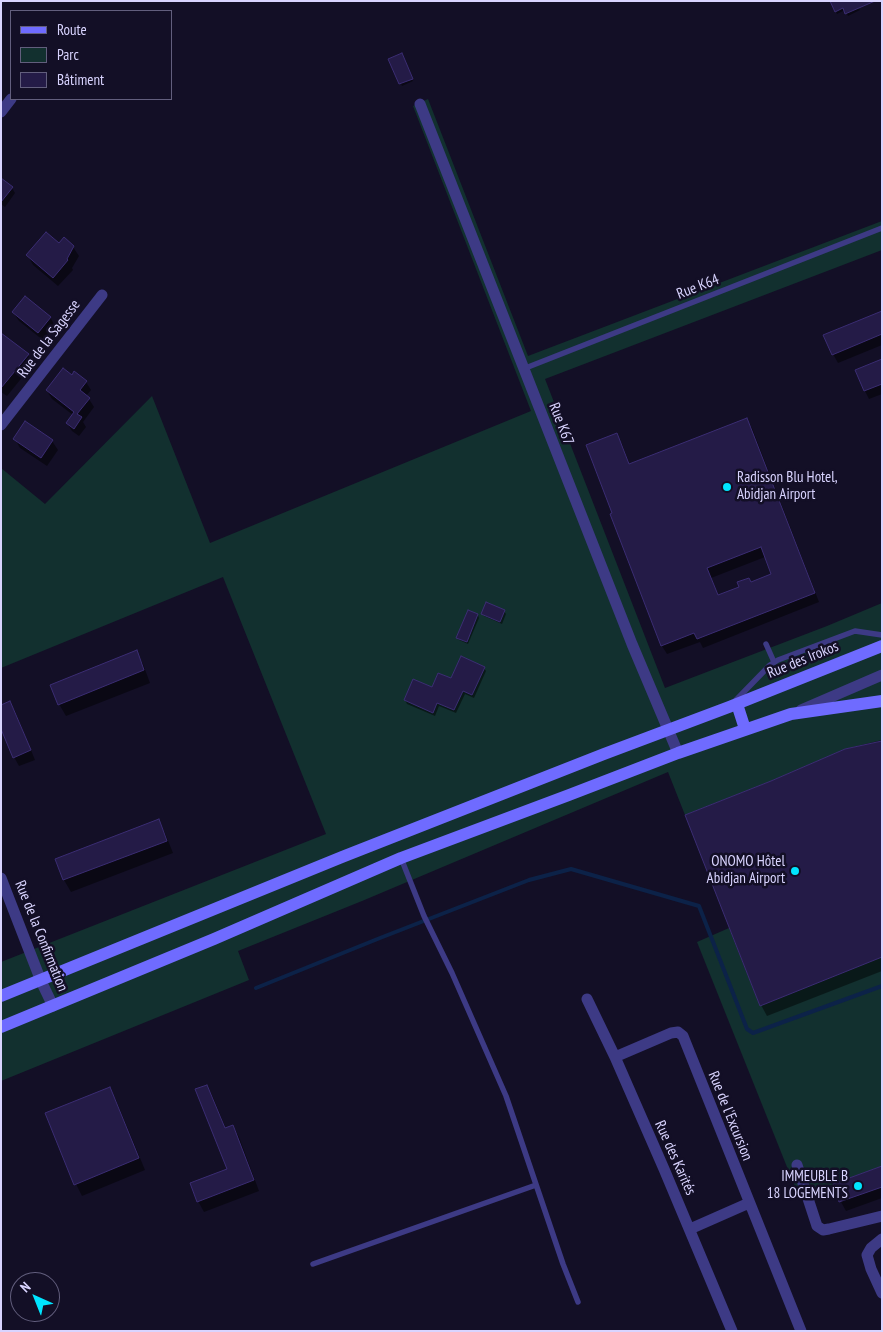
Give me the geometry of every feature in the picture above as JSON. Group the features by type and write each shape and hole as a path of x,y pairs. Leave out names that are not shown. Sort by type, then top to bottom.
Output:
{"main road":[{"name":"Rue des Irokos","path":"1,996 342,857 604,754 733,706 882,646"},
{"path":"1,1027 214,939 401,858 678,753 791,714 882,701"},
{"path":"733,706 745,729"}],"street":[{"path":"1,112 10,100"},
{"name":"Rue K67","path":"420,104 632,644 678,753"},
{"name":"Rue de la Sagesse","path":"1,425 102,295"},
{"path":"791,714 882,675"},
{"name":"Rue de la Confirmation","path":"1,878 6,902 53,1006"},
{"name":"Rue des Karités","path":"587,999 690,1229 732,1331"},
{"name":"Rue de l'Excursion","path":"615,1058 671,1033 678,1032 683,1036 802,1331"},
{"path":"797,1166 817,1226 823,1230 882,1216"},
{"path":"690,1229 749,1203"},
{"path":"882,1239 871,1248 867,1255 882,1293"}],"lane":[{"name":"Rue K64","path":"523,369 882,228"},
{"path":"733,706 774,662 855,631 882,635"},
{"path":"766,644 774,662"},
{"path":"401,858 424,916 452,973 506,1096 563,1264 578,1302"},
{"path":"313,1264 536,1185"}],"green space":[{"path":"428,99 528,356 882,221 882,250 545,379 665,688 882,603 882,740 845,749 685,815 668,772 238,951 249,980 1,1081 1,962 326,834 223,577 1,668 1,468 45,504 152,396 210,543 531,411 413,106"},
{"path":"729,928 760,1006 882,957 882,1166 799,1197 697,942"}],"building":[{"path":"830,1 875,1 845,14 843,8 835,12"},
{"path":"402,53 413,79 399,84 388,59"},
{"path":"1,178 13,187 1,202"},
{"path":"46,232 59,243 64,237 74,246 68,260 53,278 26,255"},
{"path":"25,296 51,317 38,333 12,312"},
{"path":"882,311 882,334 832,355 823,335"},
{"path":"1,333 29,354 1,388"},
{"path":"882,359 882,384 864,391 855,370"},
{"path":"63,368 72,375 74,371 87,381 80,390 90,398 77,414 82,417 74,429 66,423 74,412 46,390"},
{"path":"747,418 815,593 697,639 694,633 661,646 610,514 612,513 586,445 617,433 629,464","holes":["761,547 771,574 751,582 749,578 737,582 739,587 718,595 707,568"]},
{"path":"25,421 53,440 41,458 13,439"},
{"path":"486,602 505,610 500,622 481,614"},
{"path":"468,610 478,614 467,642 456,638"},
{"path":"137,650 144,670 58,705 50,685"},
{"path":"461,656 485,667 472,695 463,691 454,710 437,703 433,713 404,700 413,679 432,687 438,673 451,678"},
{"path":"10,701 31,750 13,758 1,729 1,705"},
{"name":"ONOMO Hôtel Abidjan Airport","path":"882,741 882,957 760,1006 685,815 845,749"},
{"path":"159,819 167,841 63,880 55,859"},
{"path":"207,1085 225,1128 233,1125 254,1180 197,1202 190,1183 227,1169 195,1089"},
{"path":"110,1087 139,1158 74,1185 45,1113"},
{"name":"IMMEUBLE B 18 LOGEMENTS","path":"882,1166 882,1187 839,1202 833,1184"}],"waterway":[{"path":"256,988 529,880 571,869 699,906 747,1029 753,1033 882,986"}],"place":[{"name":"Radisson Blu Hotel, Abidjan Airport","path":"727,487"},
{"name":"ONOMO Hôtel Abidjan Airport","path":"795,871"},
{"name":"IMMEUBLE B 18 LOGEMENTS","path":"858,1186"}]}
